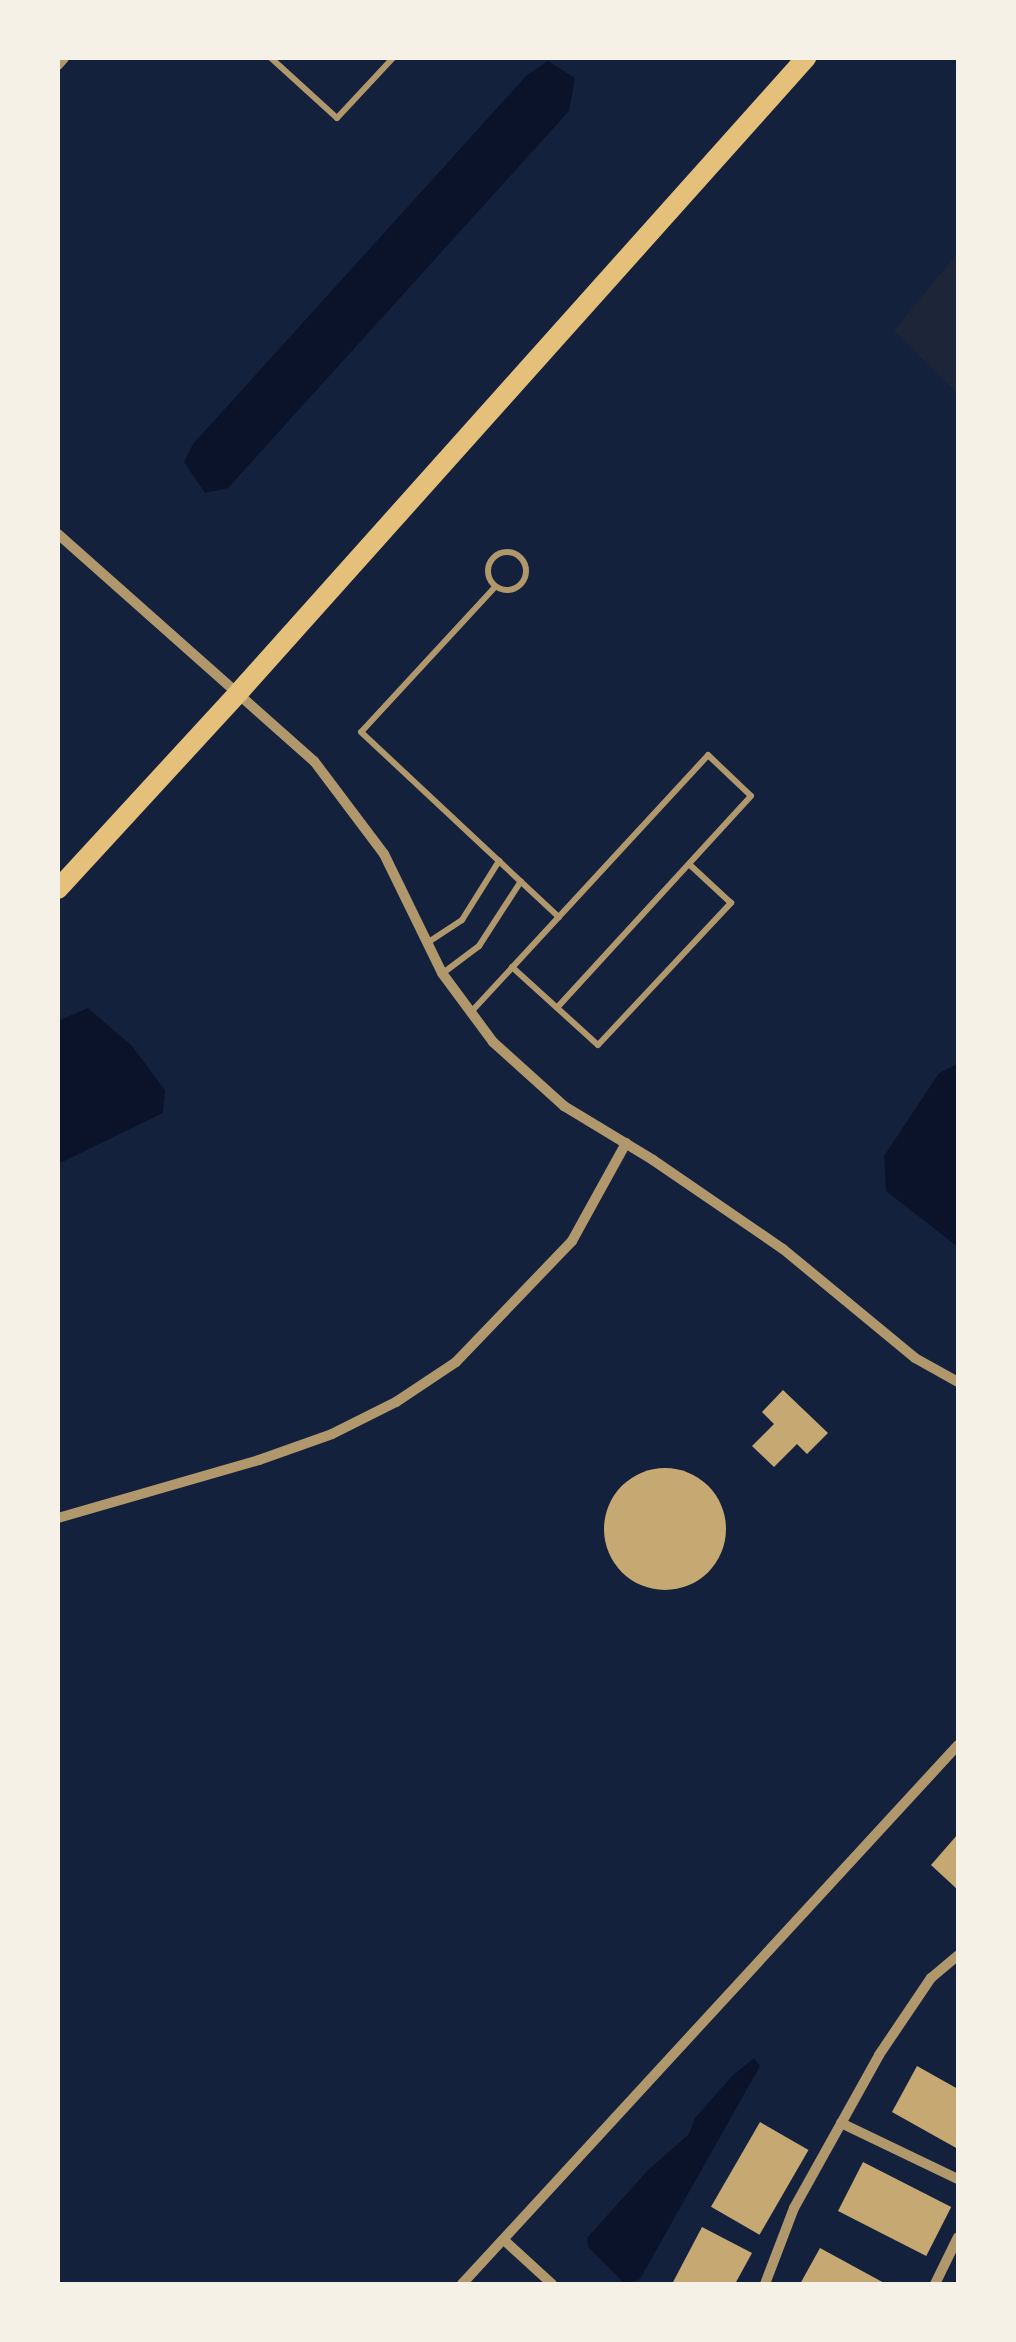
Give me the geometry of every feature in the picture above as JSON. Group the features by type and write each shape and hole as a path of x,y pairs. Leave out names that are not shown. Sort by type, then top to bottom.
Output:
{"main road":[{"path":"58,888 239,692 806,58"}],"street":[{"path":"58,65 64,58"},
{"path":"58,534 314,761 384,854 442,974 494,1042 564,1106 626,1143 783,1250 915,1358 958,1382"},
{"path":"58,1518 259,1460 332,1434 426,1382 456,1362 572,1241 626,1143"},
{"path":"462,2284 958,1745"},
{"path":"766,2284 794,2208 841,2123 931,1978 958,1956"},
{"path":"841,2123 958,2180"},
{"path":"935,2284 958,2237"},
{"path":"504,2240 552,2284"}],"lane":[{"path":"271,58 337,118 393,58"},
{"path":"504,552 517,555 526,570 523,582 513,590 496,587 488,576 489,563 504,552"},
{"path":"496,587 362,732 559,917"},
{"path":"471,1012 708,756 751,796 557,1008"},
{"path":"427,943 462,920 499,861"},
{"path":"512,968 598,1046 730,902 688,864"},
{"path":"442,974 479,946 521,882"}],"shaded area":[{"path":"548,61 575,78 569,111 228,488 205,493 184,462 193,444 527,75"},
{"path":"958,252 958,394 894,331"},
{"path":"88,1008 132,1046 165,1090 163,1113 58,1164 58,1021"},
{"path":"958,1064 958,1247 886,1191 884,1156 939,1073"},
{"path":"754,2058 760,2066 640,2279 625,2284 588,2247 587,2238 648,2170 689,2134 695,2118 732,2076"}],"building":[{"path":"783,1390 828,1433 807,1454 797,1444 774,1467 752,1446 774,1424 762,1412"},
{"path":"665,1468 688,1473 708,1486 721,1506 726,1529 721,1552 708,1572 688,1585 665,1590 642,1585 622,1572 609,1552 604,1529 609,1506 622,1486 642,1473"},
{"path":"958,1834 958,1890 931,1865"},
{"path":"917,2066 958,2089 958,2149 892,2112"},
{"path":"760,2122 808,2150 759,2235 711,2207"},
{"path":"863,2162 951,2207 926,2256 838,2211"},
{"path":"702,2227 752,2253 735,2284 672,2284"},
{"path":"820,2248 886,2284 800,2284"}]}
